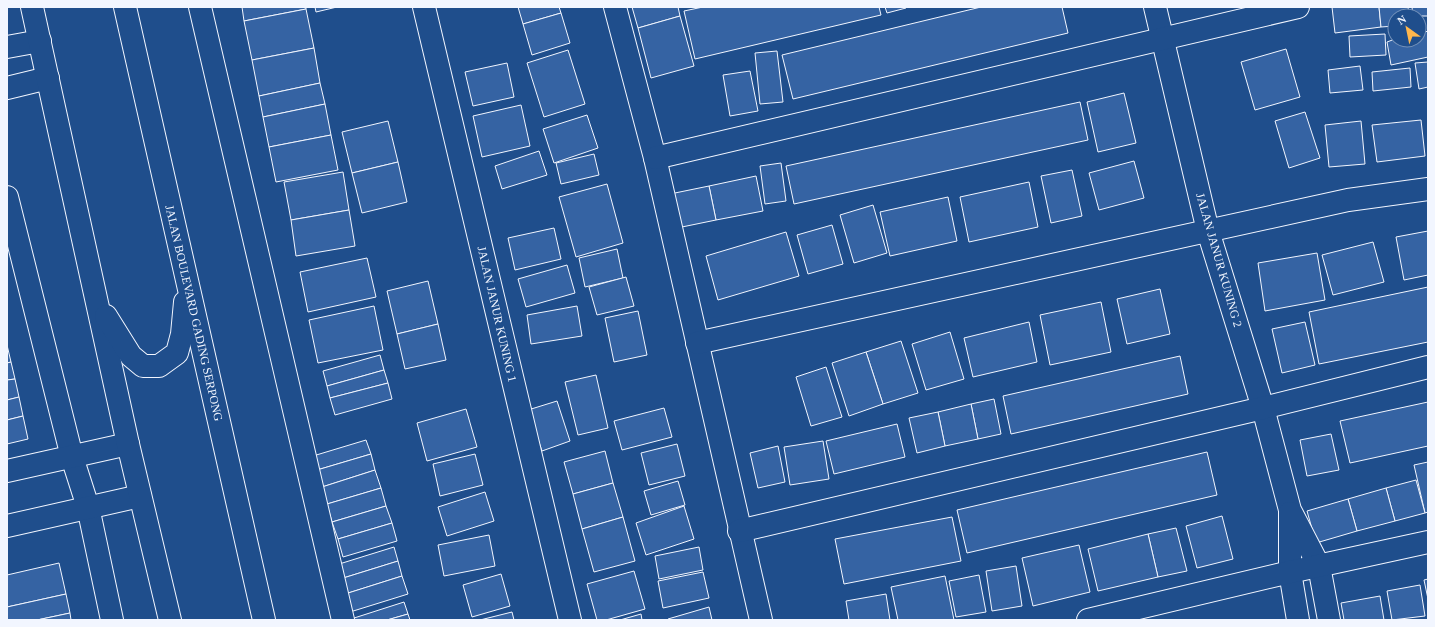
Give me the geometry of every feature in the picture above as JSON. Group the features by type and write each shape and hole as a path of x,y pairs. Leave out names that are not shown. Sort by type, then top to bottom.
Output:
{"street":[{"path":"32,7 128,444 170,620"},
{"name":"JALAN BOULEVARD GADING SERPONG","path":"125,7 264,620"},
{"path":"200,7 343,620"},
{"name":"JALAN JANUR KUNING 1","path":"424,7 570,620"},
{"path":"615,7 655,158 739,531 761,620"},
{"name":"JALAN JANUR KUNING 2","path":"1155,7 1208,231 1264,408 1290,510 1319,566 1329,620"},
{"path":"655,158 1298,7"},
{"path":"7,47 40,41"},
{"path":"7,88 48,78"},
{"path":"697,342 1348,200 1428,189"},
{"path":"7,197 72,457 88,507 112,620"},
{"path":"96,300 130,356 143,366 159,366 177,353 182,334 187,279"},
{"path":"739,531 1264,408 1428,367"},
{"path":"7,470 128,444"},
{"path":"7,526 140,496"},
{"name":"JALAN JANUR KUNING 2","path":"1290,510 1290,572 1298,620"},
{"path":"1088,620 1290,572 1428,542"}],"building":[{"path":"242,7 306,7 306,9 244,21"},
{"path":"315,7 337,7 316,12"},
{"path":"518,7 559,7 561,13 523,24"},
{"path":"632,7 678,7 680,16 638,28"},
{"path":"703,7 879,7 881,15 695,59 684,11"},
{"path":"885,7 906,7 906,8 887,13"},
{"path":"981,7 1062,7 1068,33 793,99 782,55"},
{"path":"1332,7 1379,7 1381,27 1335,33"},
{"path":"1379,7 1408,7 1387,8 1387,27 1381,27"},
{"path":"1428,7 1428,16 1427,8 1412,8"},
{"path":"306,9 314,48 252,60 244,21"},
{"path":"561,13 570,43 532,55 523,24"},
{"path":"680,16 694,66 651,78 638,28"},
{"path":"1427,31 1428,57 1391,65 1388,48 1427,48"},
{"path":"1385,34 1386,55 1350,57 1349,36"},
{"path":"314,48 320,83 259,96 252,60"},
{"path":"1286,49 1300,97 1255,110 1241,62"},
{"path":"568,50 585,104 544,117 527,63"},
{"path":"777,51 783,102 760,104 755,53"},
{"path":"1428,62 1428,87 1419,89 1415,63"},
{"path":"507,63 514,97 473,106 465,72"},
{"path":"1360,66 1363,90 1330,93 1328,70"},
{"path":"1410,68 1411,87 1373,91 1372,72"},
{"path":"750,71 758,111 730,116 723,75"},
{"path":"320,83 325,104 263,117 259,96"},
{"path":"1124,93 1136,143 1098,152 1087,102"},
{"path":"1080,102 1088,140 794,204 786,166"},
{"path":"325,104 331,135 269,147 263,117"},
{"path":"521,105 530,146 482,157 473,116"},
{"path":"1305,112 1320,158 1289,168 1275,121"},
{"path":"587,115 598,148 554,163 543,129"},
{"path":"1421,120 1425,156 1377,162 1372,125"},
{"path":"388,121 398,162 352,173 342,132"},
{"path":"1361,121 1365,164 1329,167 1325,125"},
{"path":"331,135 338,170 276,182 269,147"},
{"path":"539,151 547,175 502,189 495,166"},
{"path":"594,154 599,175 561,184 556,163"},
{"path":"1134,161 1144,198 1099,210 1089,173"},
{"path":"398,162 407,202 362,213 352,173"},
{"path":"781,163 786,201 765,204 760,166"},
{"path":"1072,170 1082,216 1051,223 1041,176"},
{"path":"343,172 349,210 291,220 284,182"},
{"path":"756,176 763,211 716,220 709,186"},
{"path":"1029,182 1038,227 969,242 960,197"},
{"path":"607,184 623,243 576,257 559,197"},
{"path":"709,186 716,220 677,228 670,194"},
{"path":"948,197 957,241 890,256 880,212"},
{"path":"873,205 887,253 854,263 840,215"},
{"path":"349,210 355,246 296,256 291,220"},
{"path":"832,225 843,264 808,274 797,235"},
{"path":"554,228 561,259 515,270 508,238"},
{"path":"1428,231 1428,275 1404,280 1396,237"},
{"path":"786,232 799,276 718,300 706,256"},
{"path":"1373,242 1384,282 1333,295 1322,255"},
{"path":"617,249 623,278 585,287 579,258"},
{"path":"1317,253 1325,300 1265,311 1258,263"},
{"path":"367,258 376,297 308,312 300,272"},
{"path":"567,265 575,293 526,307 518,279"},
{"path":"626,277 634,306 597,315 589,287"},
{"path":"428,281 438,324 397,334 387,291"},
{"path":"1428,287 1428,342 1319,364 1309,312"},
{"path":"1160,289 1170,334 1127,344 1117,299"},
{"path":"1101,302 1111,352 1050,365 1040,315"},
{"path":"374,306 383,350 318,363 309,320"},
{"path":"577,306 582,336 531,344 527,315"},
{"path":"638,311 647,355 614,362 605,318"},
{"path":"1029,322 1037,362 973,377 964,338"},
{"path":"1305,322 1315,365 1282,373 1272,329"},
{"path":"438,324 446,360 405,369 397,334"},
{"path":"950,332 964,379 926,390 912,344"},
{"path":"901,341 918,393 883,404 866,352"},
{"path":"7,345 11,362 7,363"},
{"path":"866,352 883,404 849,416 832,363"},
{"path":"380,355 384,370 327,386 323,371"},
{"path":"1180,356 1188,394 1011,434 1003,396"},
{"path":"11,362 15,379 7,380 7,363"},
{"path":"826,367 842,417 811,426 796,377"},
{"path":"384,370 388,383 330,398 327,386"},
{"path":"596,375 608,428 578,435 565,382"},
{"path":"15,379 19,397 7,400 7,380"},
{"path":"388,383 392,399 335,415 330,398"},
{"path":"19,397 23,416 7,420 7,400"},
{"path":"994,399 1001,434 978,439 971,404"},
{"path":"557,401 570,441 542,451 528,410"},
{"path":"1428,402 1428,446 1350,463 1340,421"},
{"path":"971,404 978,439 945,446 938,412"},
{"path":"664,408 672,437 622,450 614,421"},
{"path":"466,409 477,447 427,461 417,423"},
{"path":"938,412 945,446 917,453 909,418"},
{"path":"23,416 28,439 7,444 7,420"},
{"path":"897,424 905,457 834,474 826,441"},
{"path":"1331,434 1339,470 1307,476 1300,440"},
{"path":"366,440 371,454 317,470 313,456"},
{"path":"823,441 829,479 790,485 784,447"},
{"path":"677,444 685,476 649,485 641,453"},
{"path":"778,446 785,482 758,488 750,453"},
{"path":"605,451 613,483 573,494 564,462"},
{"path":"1207,452 1217,495 967,553 957,510"},
{"path":"371,454 375,470 322,487 317,470"},
{"path":"475,454 483,485 440,496 433,464"},
{"path":"1428,462 1428,512 1425,513 1414,465"},
{"path":"375,470 381,488 327,504 322,487"},
{"path":"1416,480 1425,513 1395,521 1386,488"},
{"path":"678,481 685,505 651,515 644,491"},
{"path":"613,483 623,517 582,529 573,494"},
{"path":"381,488 386,506 332,522 327,504"},
{"path":"1386,488 1395,521 1357,531 1348,499"},
{"path":"485,492 494,521 447,536 438,507"},
{"path":"1348,499 1357,531 1316,543 1307,511"},
{"path":"386,506 392,523 338,539 332,522"},
{"path":"684,506 694,539 646,555 636,523"},
{"path":"1222,516 1233,559 1197,568 1186,526"},
{"path":"623,517 635,561 594,572 582,529"},
{"path":"952,517 961,561 844,584 835,539"},
{"path":"392,523 397,541 343,557 338,539"},
{"path":"1176,528 1187,571 1158,577 1148,534"},
{"path":"1148,534 1158,577 1098,591 1088,549"},
{"path":"489,535 495,566 444,576 438,545"},
{"path":"1079,545 1090,592 1033,606 1022,558"},
{"path":"394,547 398,561 340,579 336,565"},
{"path":"699,547 703,570 659,579 655,556"},
{"path":"398,561 402,576 345,594 340,579"},
{"path":"59,563 66,594 7,607 7,575"},
{"path":"1016,566 1022,606 992,611 986,571"},
{"path":"634,571 645,609 606,620 597,620 587,584"},
{"path":"703,572 709,598 663,608 658,581"},
{"path":"501,574 510,606 472,617 463,585"},
{"path":"979,575 986,612 956,617 949,581"},
{"path":"402,576 408,594 350,612 345,594"},
{"path":"945,576 954,620 898,620 891,587"},
{"path":"1428,579 1428,599 1424,580"},
{"path":"1420,585 1425,616 1392,620 1387,591"},
{"path":"66,594 70,613 37,620 7,620 7,607"},
{"path":"886,594 890,620 849,620 846,601"},
{"path":"1380,596 1384,620 1344,620 1341,603"},
{"path":"404,602 408,614 387,620 351,620 351,619"},
{"path":"709,607 712,620 668,619"},
{"path":"512,612 514,620 480,620"},
{"path":"70,613 71,620 37,620"},
{"path":"408,614 410,620 387,620"},
{"path":"641,614 642,620 620,620"}]}
